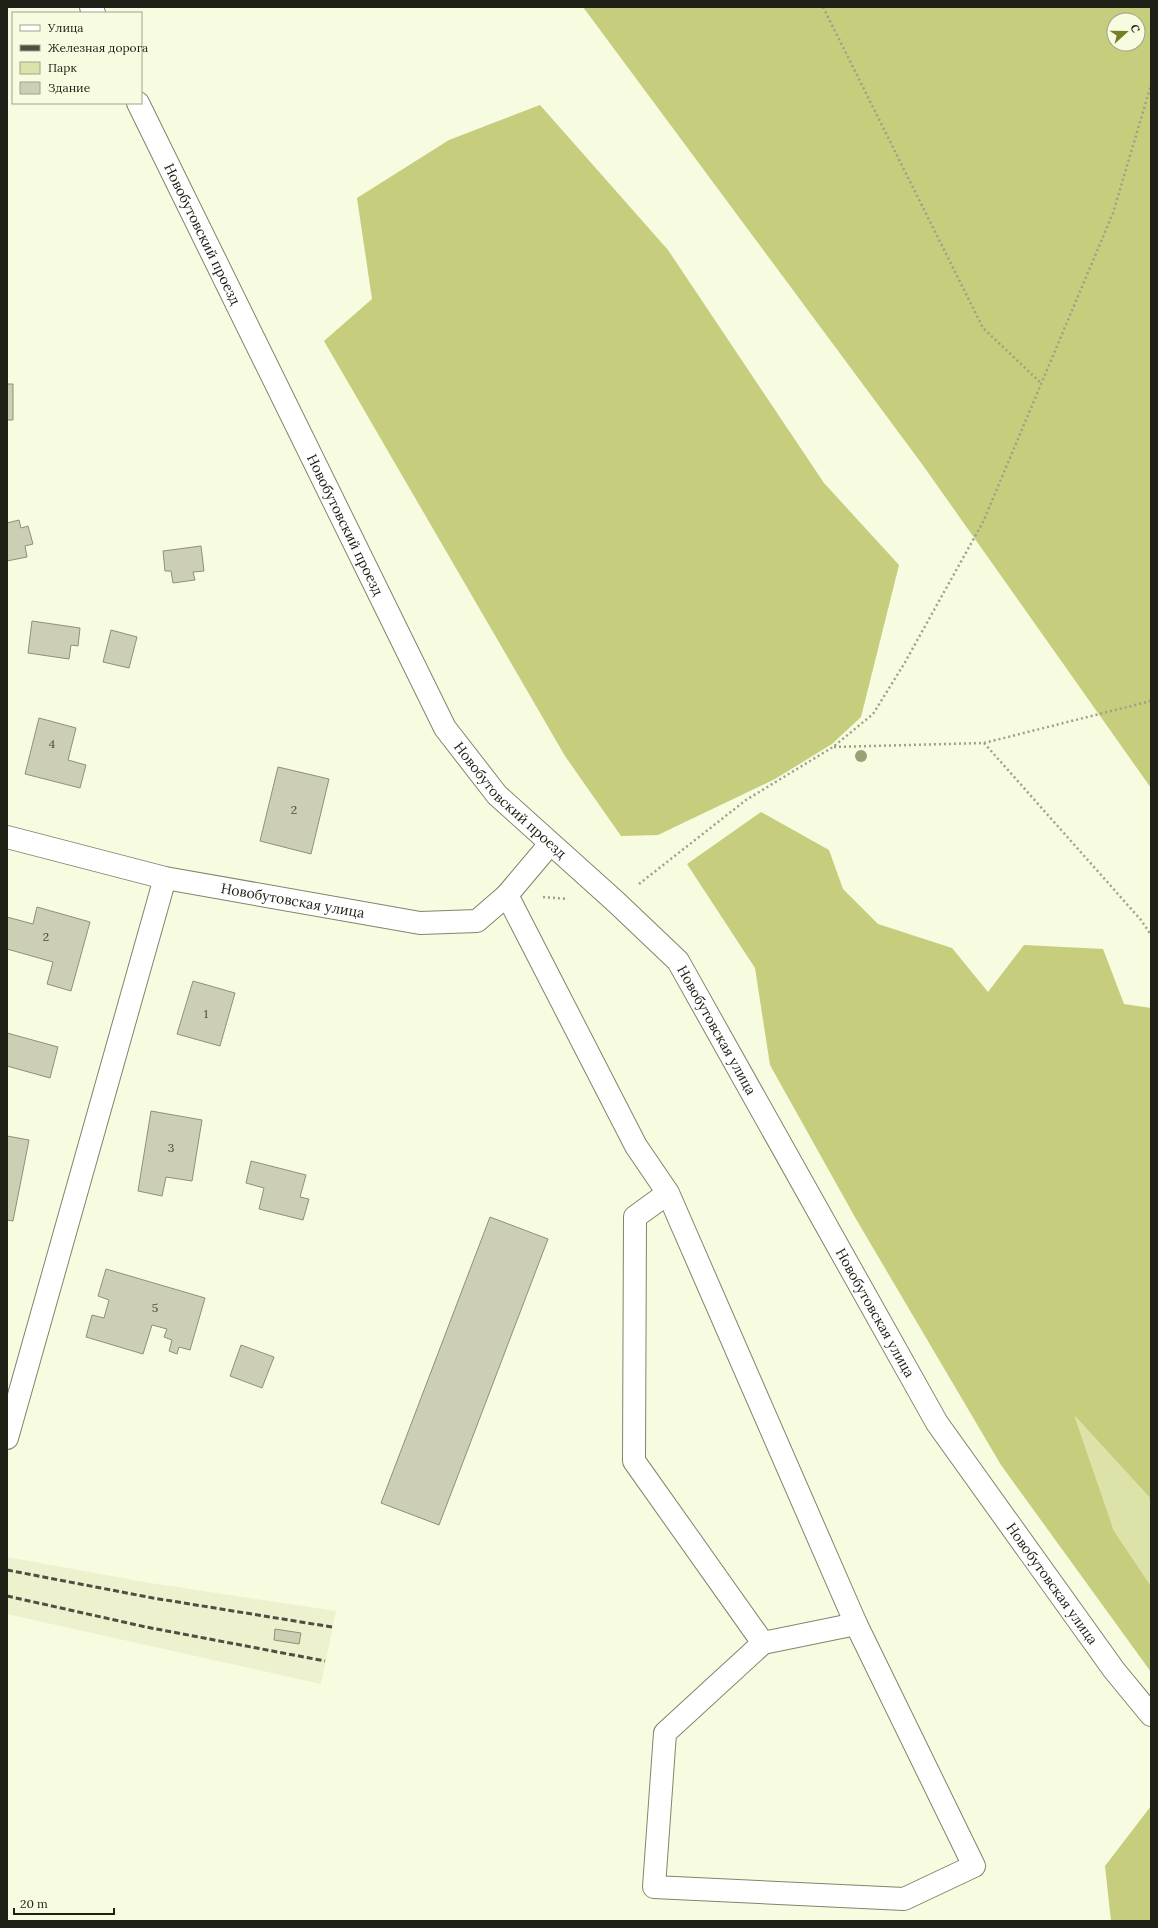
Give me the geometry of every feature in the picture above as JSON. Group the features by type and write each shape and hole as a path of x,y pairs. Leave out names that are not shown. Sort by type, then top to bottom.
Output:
{"street":[{"name":"Новобутовский проезд","path":"138,104 445,728 497,795 616,902"},
{"name":"Новобутовская улица","path":"7,837 165,878 420,923 477,921 507,895 550,844"},
{"path":"7,1438 165,878"},
{"path":"507,895 636,1146 668,1193 856,1624 974,1866 904,1899 654,1886 665,1732 763,1643 856,1624"},
{"name":"Новобутовская улица","path":"616,902 678,961 937,1423 1114,1670 1151,1715"},
{"path":"668,1193 635,1217 634,1461 763,1643"}],"path":[{"path":"823,7 983,328 1042,384"},
{"path":"616,902 746,800 834,747 873,714 904,664 983,522 1114,213 1151,85"},
{"path":"834,747 984,743 1151,701"},
{"path":"984,743 1141,920 1151,935"},
{"path":"507,895 569,899"}],"shaded area":[{"path":"7,1557 150,1583 336,1611 321,1684 7,1614"}],"green space":[{"path":"583,7 1151,7 1151,788 922,464"},
{"path":"540,105 668,250 824,483 899,565 861,717 832,744 775,779 658,835 621,836 565,756 324,341 372,299 357,198 449,140"},
{"path":"761,812 829,850 843,889 878,924 952,948 988,992 1024,945 1103,949 1124,1004 1151,1008 1151,1499 1074,1415 1114,1531 1151,1586 1151,1672 1001,1465 856,1219 770,1065 755,968 687,864"},
{"path":"1073,1414 1151,1499 1151,1586 1114,1531"},
{"path":"1151,1806 1151,1921 1111,1921 1105,1866"}],"building":[{"path":"7,384 13,384 13,420 7,420"},
{"path":"19,520 21,528 28,526 33,544 25,546 27,557 7,561 7,523"},
{"path":"201,546 204,571 193,572 195,580 173,583 171,571 165,571 163,551"},
{"path":"32,621 80,628 78,646 71,645 69,659 28,653"},
{"path":"111,630 137,637 129,668 103,662"},
{"path":"39,718 76,728 68,760 86,765 80,788 25,774"},
{"path":"278,767 329,779 311,854 260,841"},
{"path":"37,907 90,922 71,991 47,984 53,962 7,949 7,917 33,924"},
{"path":"193,981 235,993 220,1046 177,1034"},
{"path":"7,1033 58,1047 50,1078 7,1066"},
{"path":"151,1111 202,1120 192,1181 166,1177 162,1196 138,1191"},
{"path":"7,1136 29,1140 13,1221 7,1220"},
{"path":"251,1161 306,1175 300,1197 309,1199 303,1220 259,1209 264,1188 246,1183"},
{"path":"490,1217 548,1239 439,1525 381,1503"},
{"path":"106,1269 205,1298 190,1350 179,1347 177,1354 169,1351 172,1340 164,1337 167,1329 152,1325 143,1354 86,1337 92,1315 104,1318 109,1300 98,1296"},
{"path":"241,1345 274,1357 262,1388 230,1376"},
{"path":"275,1629 301,1633 299,1644 274,1640"}],"railway":[{"path":"7,1570 153,1598 332,1627"},
{"path":"7,1596 146,1627 325,1661"}]}
